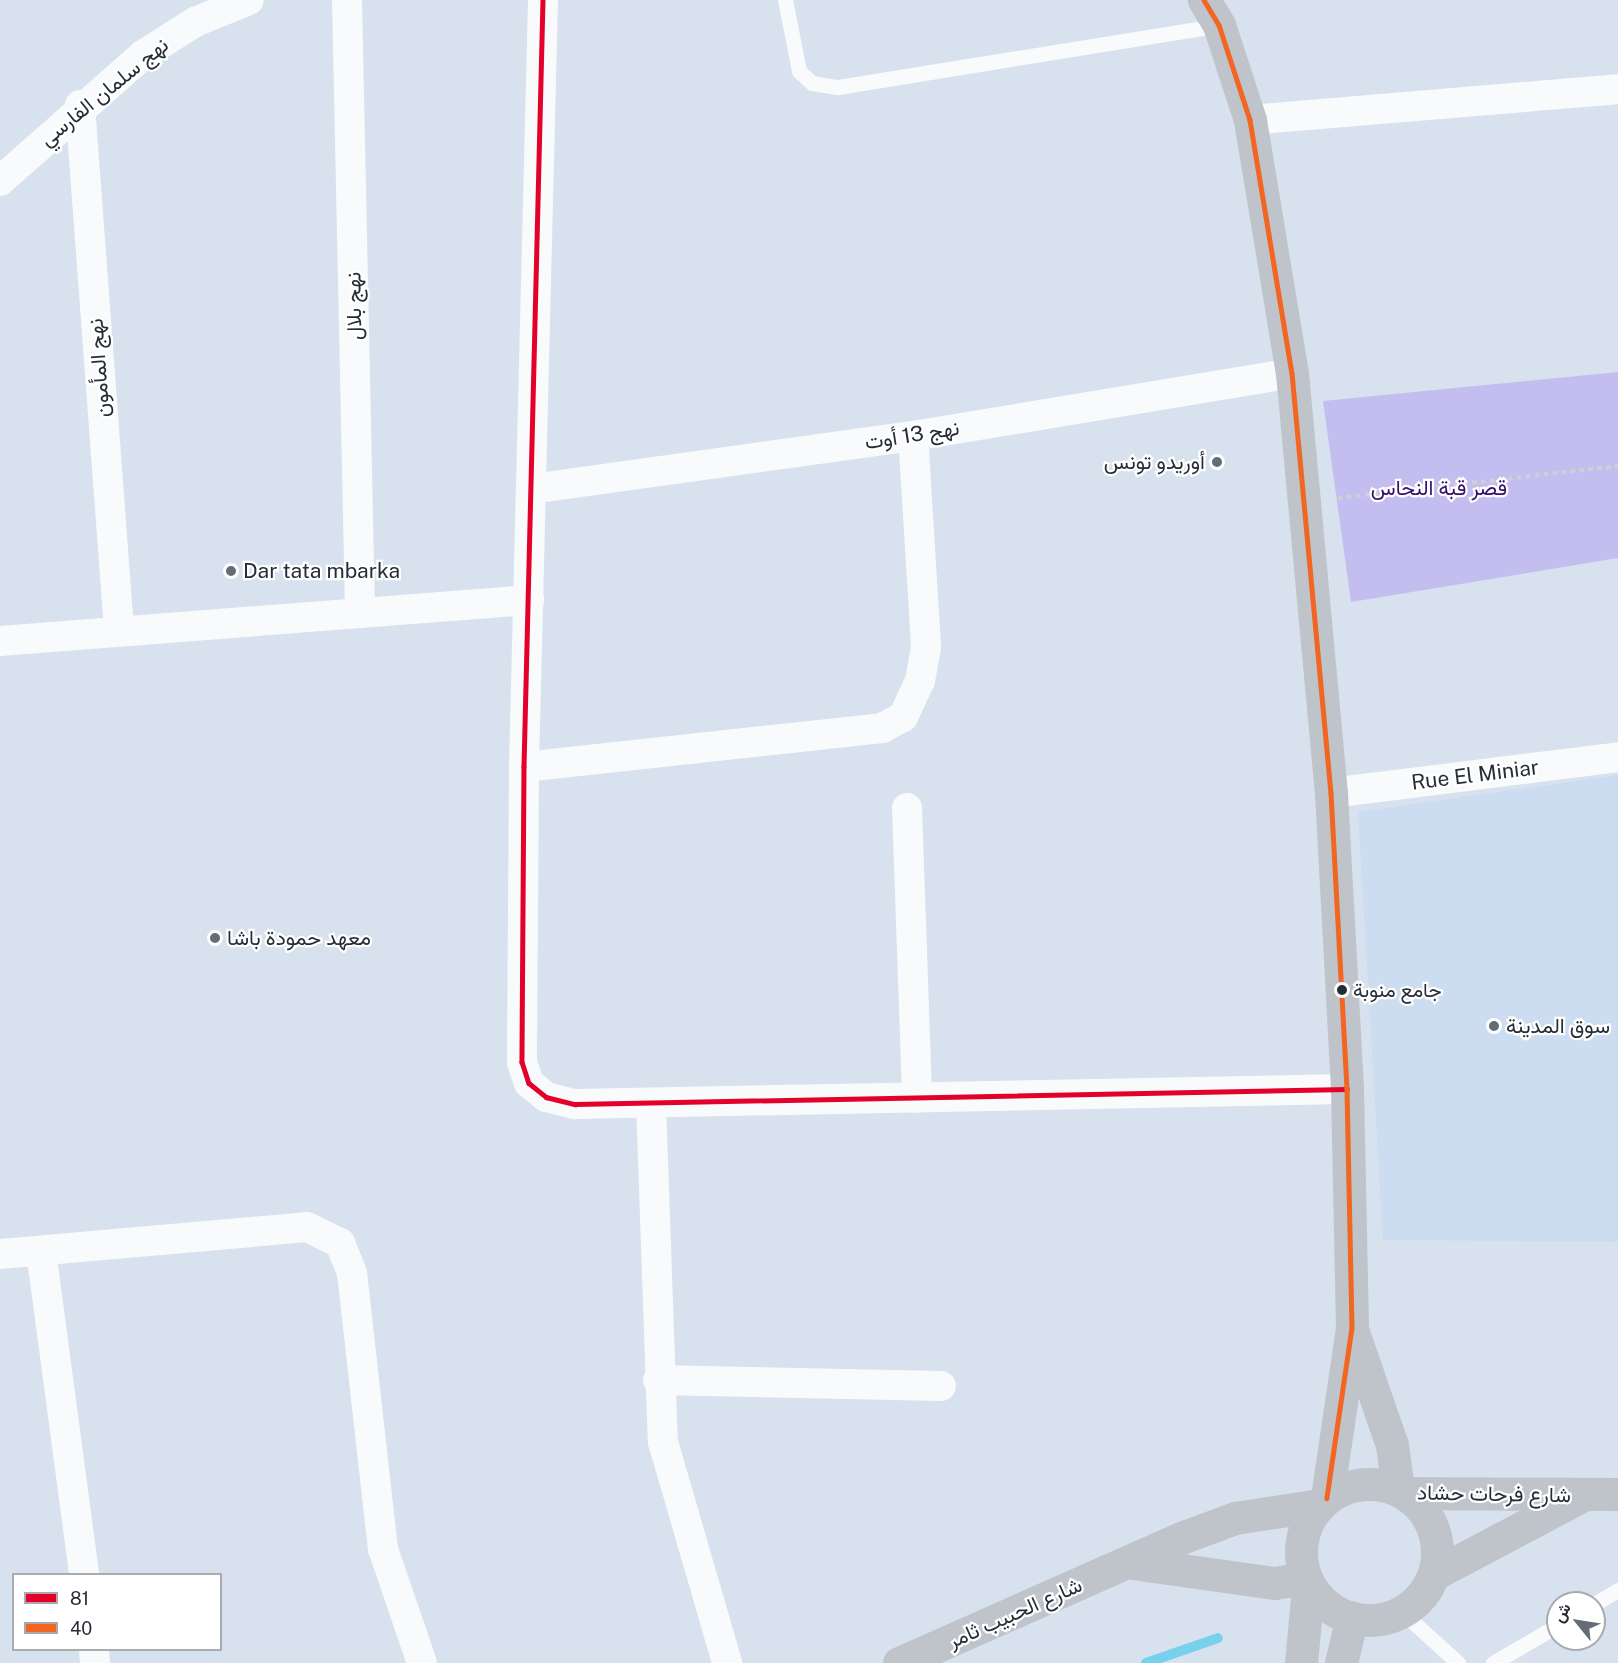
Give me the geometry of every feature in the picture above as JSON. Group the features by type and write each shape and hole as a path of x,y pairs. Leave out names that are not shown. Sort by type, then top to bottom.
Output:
{"street":[{"name":"نهج سلمان الفارسي","path":"5,166 80,105 170,37 249,0"},
{"name":"نهج بلال","path":"347,0 360,612"},
{"path":"543,0 524,767 522,1062 529,1083 562,1104 1347,1089"},
{"path":"1212,13 1250,120 1292,373 1331,793 1347,1089 1352,1328 1324,1501 1300,1540 1305,1582 1301,1663"},
{"path":"1250,120 1618,88"},
{"name":"نهج المأمون","path":"80,105 118,630"},
{"name":"نهج 13 أوت","path":"531,489 913,436 1292,373"},
{"path":"524,767 882,728 903,717 920,681 926,646 913,436"},
{"path":"0,642 118,630 529,600"},
{"name":"Rue El Miniar","path":"1331,793 1618,757"},
{"path":"907,808 917,1098"},
{"path":"651,1103 658,1380 663,1442 677,1504 728,1663"},
{"path":"0,1254 307,1227 340,1243 352,1273 383,1549 422,1663"},
{"path":"41,1251 84,1573"},
{"path":"1130,1562 1275,1583 1305,1582 1352,1617 1386,1618 1402,1612 1421,1596 1434,1574 1435,1528 1402,1491 1392,1445 1352,1328"},
{"path":"658,1380 941,1386"},
{"path":"1324,1501 1362,1484 1402,1491"},
{"name":"شارع فرحات حشاد","path":"1402,1491 1618,1494"},
{"name":"شارع فرحات حشاد","path":"1434,1574 1583,1495"},
{"name":"شارع الحبيب ثامر","path":"899,1663 1236,1518 1324,1501"},
{"path":"1341,1663 1352,1617"}],"lane":[{"path":"785,0 799,71 812,82 838,87 1212,13"},
{"path":"1402,1612 1458,1663"},
{"path":"1493,1663 1546,1632"}],"path":[{"path":"1304,502 1618,466"}],"shaded area":[{"name":"سوق المدينة","path":"1618,775 1618,1242 1383,1240 1358,812"}],"green space":[{"name":"قصر قبة النحاس","path":"1618,372 1618,558 1351,602 1323,401"}],"waterway":[{"path":"1146,1663 1218,1638"}],"transit line":[{"name":"81","path":"543,0 524,767 522,1062 529,1083 546,1097 575,1104 1347,1089"},
{"name":"40","path":"1204,0 1219,25 1250,120 1292,373 1331,793 1347,1089 1352,1328 1327,1498"}],"place":[{"name":"أوريدو تونس","path":"1217,462"},
{"name":"Dar tata mbarka","path":"231,571"},
{"name":"معهد حمودة باشا","path":"215,938"},
{"name":"جامع منوبة","path":"1342,990"},
{"name":"سوق المدينة","path":"1494,1026"}]}
